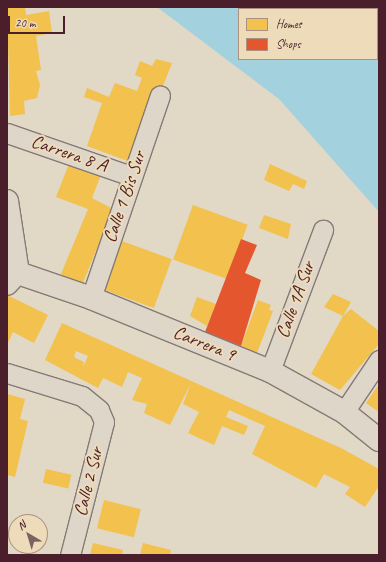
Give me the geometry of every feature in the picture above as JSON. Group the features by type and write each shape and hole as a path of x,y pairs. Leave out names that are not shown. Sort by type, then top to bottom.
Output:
{"main road":[{"name":"Carrera 9","path":"7,201 11,276 91,298 270,371 344,412 379,440"}],"street":[{"name":"Calle 1 Bis Sur","path":"91,298 131,176 160,96"},
{"name":"Carrera 8 A","path":"7,133 131,176"},
{"name":"Calle 1A Sur","path":"270,371 323,230"},
{"path":"344,412 379,360"},
{"name":"Calle 2 Sur","path":"7,373 82,396 99,410 104,422 70,555"}],"water":[{"path":"157,7 379,7 379,212 279,99"}],"building: Homes":[{"path":"7,7 25,7 26,15 49,11 52,33 36,36 41,70 36,71 40,85 37,98 24,101 25,114 10,116"},
{"path":"156,59 172,63 133,163 87,146 102,103 84,97 87,88 109,97 115,83 137,91 142,78 135,75 140,61 152,66"},
{"path":"70,161 102,172 92,198 113,209 82,285 61,274 88,209 56,197"},
{"path":"270,164 307,181 304,189 293,184 289,191 264,180"},
{"path":"193,205 248,225 228,279 173,260"},
{"path":"264,215 291,224 288,239 259,228"},
{"path":"119,240 172,259 154,308 101,289"},
{"path":"333,294 351,302 343,316 324,307"},
{"path":"7,295 48,315 34,343 13,332 7,345"},
{"path":"197,297 216,304 207,326 190,316"},
{"path":"258,300 271,305 269,310 273,311 257,353 241,346"},
{"path":"351,309 379,331 379,344 340,390 311,374 343,316"},
{"path":"62,323 341,448 379,469 379,486 365,507 345,494 350,487 324,474 316,488 252,454 265,426 229,410 226,417 248,426 244,435 222,426 214,445 188,433 199,412 183,404 191,383 170,425 144,413 147,404 132,400 142,378 128,372 122,387 103,378 98,388 45,360","holes":["76,351 88,356 83,367 84,362 74,357"]},
{"path":"379,384 379,412 366,403"},
{"path":"7,394 25,399 20,419 28,421 15,477 7,475"},
{"path":"46,469 71,475 68,488 43,483"},
{"path":"104,500 141,509 134,537 97,528"},
{"path":"93,543 123,550 122,555 90,555"},
{"path":"143,543 171,550 170,555 140,555"}],"building: Shops":[{"path":"241,239 257,245 245,273 261,280 241,346 205,332"}]}
